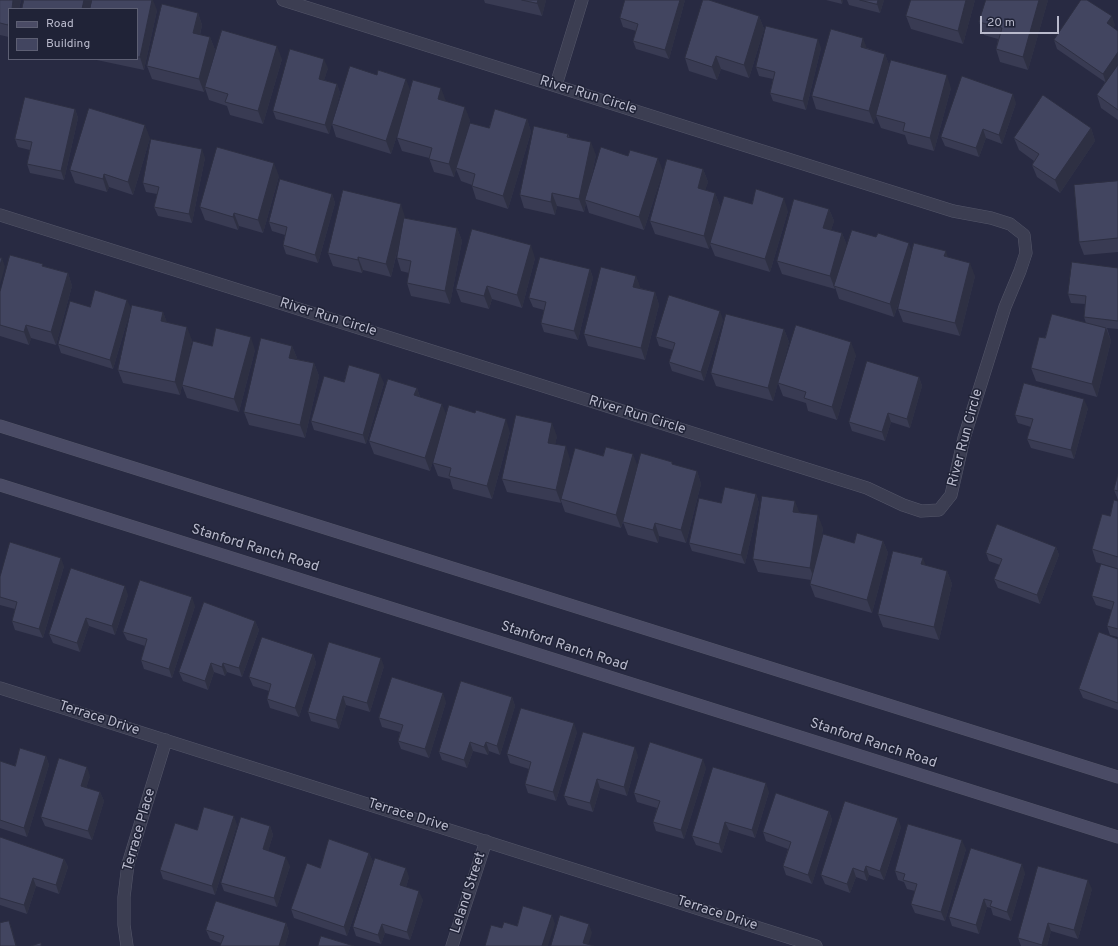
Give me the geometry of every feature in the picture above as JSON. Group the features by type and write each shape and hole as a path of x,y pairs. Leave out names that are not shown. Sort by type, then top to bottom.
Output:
{"main road":[{"path":"0,426 1118,777"},
{"name":"Stanford Ranch Road","path":"0,485 1118,838"}],"street":[{"name":"River Run Circle","path":"0,215 867,488 903,505 921,511 939,510 951,495 964,438 1005,307 1026,252 1024,235 1010,224 991,218 954,211 283,0"},
{"path":"556,85 582,0"},
{"name":"Terrace Drive","path":"0,688 486,841 796,943 816,946"},
{"name":"Terrace Place","path":"127,946 124,925 124,897 128,864 166,740"},
{"name":"Leland Street","path":"452,946 486,841"}],"building":[{"path":"0,0 13,0 12,8 8,8 8,25 0,23"},
{"path":"24,0 84,0 82,8 22,8"},
{"path":"92,0 152,0 140,57 138,57 138,8 90,8"},
{"path":"522,0 538,0 537,3"},
{"path":"625,0 680,0 665,50 633,41 638,24 620,18"},
{"path":"703,0 709,0 759,16 744,65 716,56 712,67 685,58"},
{"path":"860,0 878,0 877,4"},
{"path":"911,0 966,0 958,31 906,16"},
{"path":"986,0 1039,0 1023,57 996,49 1002,28 979,22"},
{"path":"1081,0 1087,0 1112,16 1107,23 1118,31 1118,52 1103,74 1054,40"},
{"path":"162,4 198,13 193,33 210,37 199,79 147,66"},
{"path":"766,26 818,39 803,101 770,93 775,72 756,67"},
{"path":"831,29 863,38 861,47 885,54 869,111 812,96"},
{"path":"222,30 277,46 258,111 225,102 228,94 205,87"},
{"path":"290,49 324,59 319,79 337,84 325,125 273,111"},
{"path":"891,60 947,75 930,138 903,131 905,123 876,115"},
{"path":"1118,65 1118,110 1097,95"},
{"path":"350,66 377,75 378,70 406,79 386,141 332,124"},
{"path":"962,76 1013,94 999,135 983,129 976,148 941,137"},
{"path":"413,80 441,88 438,99 465,107 449,164 429,159 432,148 397,138"},
{"path":"1043,95 1091,128 1055,180 1032,165 1039,154 1014,138"},
{"path":"25,97 75,109 61,171 27,164 32,142 15,139"},
{"path":"89,108 145,125 128,182 104,174 103,179 70,170"},
{"path":"495,109 527,119 503,196 472,186 475,174 456,168 470,123 489,128"},
{"path":"534,126 568,134 567,137 591,142 579,199 552,193 551,202 520,195"},
{"path":"151,139 202,149 189,214 154,207 159,187 143,183"},
{"path":"217,147 274,163 258,220 234,213 233,217 200,207"},
{"path":"601,147 628,156 630,150 658,158 639,217 585,200"},
{"path":"667,159 703,169 698,188 715,193 704,236 650,221"},
{"path":"280,179 332,194 315,255 283,245 287,227 269,222"},
{"path":"1118,181 1118,238 1079,242 1074,185"},
{"path":"756,189 784,198 765,259 710,243 724,196 752,204"},
{"path":"343,190 401,204 386,264 358,257 358,260 328,253"},
{"path":"794,199 829,209 823,228 842,233 830,276 777,261"},
{"path":"404,218 457,228 445,291 407,283 411,261 397,258"},
{"path":"472,229 531,245 517,295 487,286 484,296 456,289"},
{"path":"852,230 876,237 878,233 909,243 890,304 834,286"},
{"path":"914,243 946,251 944,256 970,263 955,323 898,309"},
{"path":"10,255 68,273 51,332 26,325 24,332 0,325 0,292"},
{"path":"540,257 590,269 574,331 541,323 546,302 529,298"},
{"path":"1072,262 1118,268 1118,321 1084,317 1086,296 1068,294"},
{"path":"601,267 636,276 633,287 655,292 641,348 584,334"},
{"path":"95,290 127,300 110,360 58,344 70,301 90,307"},
{"path":"669,295 720,311 701,372 669,362 675,343 656,337"},
{"path":"132,305 163,312 161,321 187,327 175,382 118,370"},
{"path":"726,314 784,329 768,388 711,373"},
{"path":"1052,314 1106,328 1092,384 1031,368 1039,337 1045,338"},
{"path":"796,325 851,342 832,407 804,398 806,392 778,383"},
{"path":"216,328 251,337 234,399 182,385 193,341 212,346"},
{"path":"261,338 292,346 289,358 314,363 300,425 244,412"},
{"path":"867,361 919,377 907,419 888,413 882,432 849,422"},
{"path":"349,365 380,374 363,435 311,421 324,376 344,382"},
{"path":"388,379 417,388 414,395 442,404 425,458 369,441"},
{"path":"1024,383 1084,399 1071,450 1027,439 1033,419 1015,415"},
{"path":"449,405 475,413 476,410 506,419 487,486 449,476 451,468 433,463"},
{"path":"516,415 552,423 548,443 566,446 556,490 502,479"},
{"path":"606,447 633,454 616,515 561,499 575,448 603,456"},
{"path":"641,453 697,471 681,530 655,523 653,530 623,522"},
{"path":"1118,474 1118,491 1114,490"},
{"path":"725,487 756,494 741,555 689,543 699,498 721,503"},
{"path":"762,496 795,501 793,512 818,515 810,568 753,559"},
{"path":"1114,500 1118,501 1118,557 1092,549 1102,514 1110,516"},
{"path":"997,524 1056,547 1037,595 994,579 1002,559 986,553"},
{"path":"857,533 883,541 867,600 810,584 823,534 854,543"},
{"path":"10,542 61,558 39,629 12,621 17,602 0,597 0,577"},
{"path":"893,551 923,558 921,564 947,571 934,627 878,614"},
{"path":"1101,564 1118,569 1118,629 1107,626 1114,602 1092,596"},
{"path":"71,568 125,586 112,626 86,618 77,643 49,634"},
{"path":"140,580 192,597 169,669 141,660 147,639 123,632"},
{"path":"204,602 255,621 239,668 223,663 222,667 211,663 205,681 179,672"},
{"path":"1099,632 1118,639 1118,703 1079,689"},
{"path":"262,637 313,654 295,708 267,699 271,684 249,677"},
{"path":"329,642 381,658 367,703 343,696 336,720 308,712"},
{"path":"392,677 443,693 425,749 398,741 403,725 379,718"},
{"path":"461,681 512,697 497,746 486,742 484,747 470,742 464,760 439,752"},
{"path":"521,708 574,723 553,792 525,784 531,762 507,754"},
{"path":"583,732 635,747 624,787 597,779 590,803 564,796"},
{"path":"650,742 703,759 681,830 653,822 660,801 634,793"},
{"path":"20,748 46,756 24,828 0,820 0,761 15,766"},
{"path":"59,758 87,767 81,786 100,792 88,831 41,817"},
{"path":"713,767 766,783 752,830 725,822 719,844 692,836"},
{"path":"776,793 829,811 808,875 783,866 791,842 763,832"},
{"path":"845,801 898,818 880,871 866,866 864,872 853,868 847,884 821,875"},
{"path":"204,807 234,816 212,886 160,870 175,823 197,830"},
{"path":"241,817 270,826 263,849 286,857 274,898 221,883"},
{"path":"908,824 962,840 941,912 911,904 917,884 903,880 905,874 895,871"},
{"path":"0,837 64,859 56,885 33,878 24,905 0,898"},
{"path":"329,839 369,853 344,927 291,909 307,863 320,868"},
{"path":"971,848 1022,864 1007,912 990,906 992,901 984,899 976,925 949,917"},
{"path":"375,858 406,868 400,885 419,891 407,932 382,924 378,935 353,927"},
{"path":"1038,866 1088,880 1074,930 1048,923 1042,945 1018,938"},
{"path":"216,901 286,923 279,946 220,946 224,936 206,930"},
{"path":"523,906 552,915 542,946 485,946 491,925 502,928 504,922 517,926"},
{"path":"560,915 589,924 583,943 594,946 551,946"},
{"path":"9,921 16,946 0,946 0,923"},
{"path":"321,936 354,946 318,946"},
{"path":"41,943 41,946 31,946"}]}
